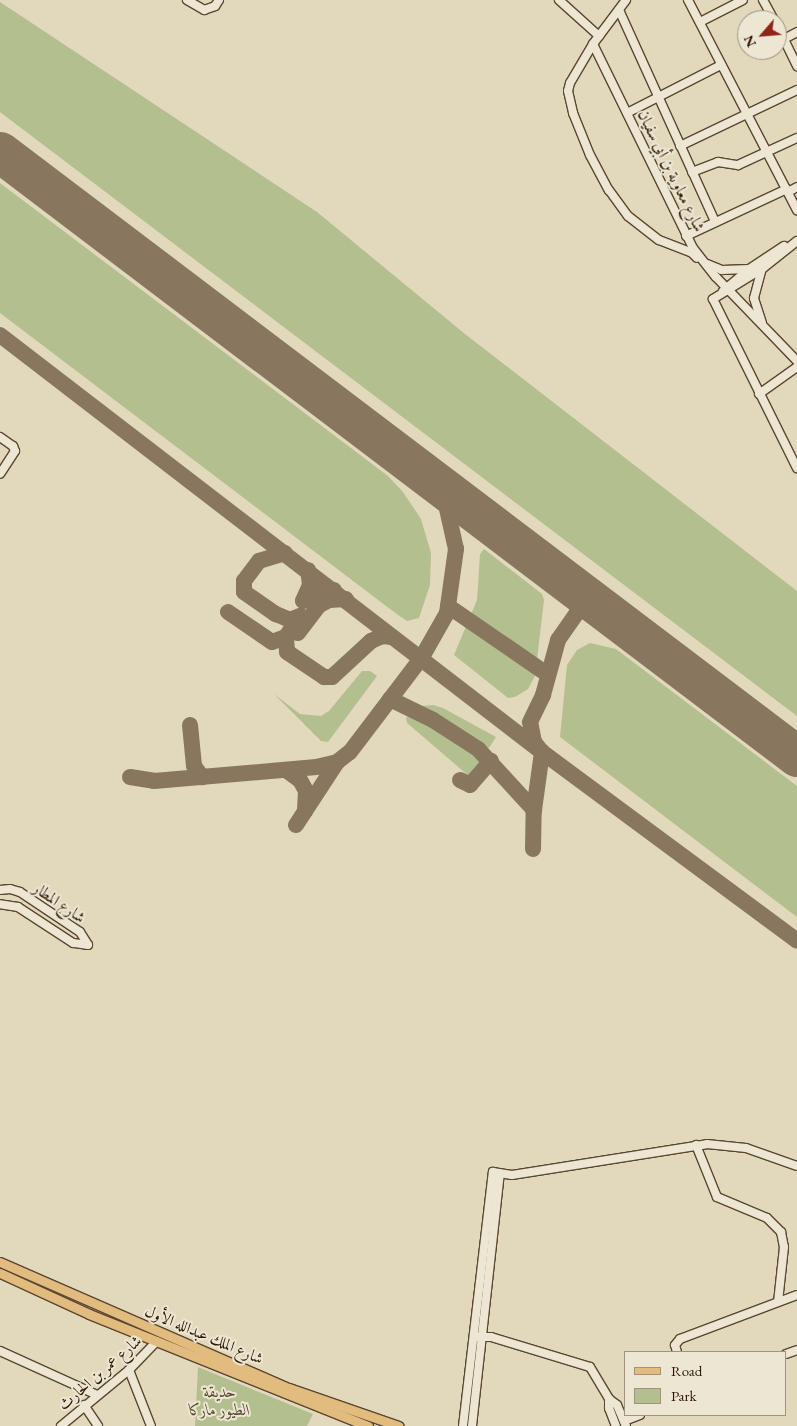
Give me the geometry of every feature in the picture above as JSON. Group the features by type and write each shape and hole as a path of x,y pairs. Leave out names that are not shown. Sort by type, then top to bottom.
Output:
{"main road":[{"name":"شارع الملك عبدالله الأول","path":"0,1262 289,1388 399,1426"},
{"name":"شارع الملك عبدالله الأول","path":"0,1273 157,1341 368,1426"}],"street":[{"path":"187,0 204,10 215,6 219,0"},
{"path":"559,0 599,36"},
{"path":"626,0 593,44 570,82 568,91 573,112 590,155 609,190 628,216 659,240 691,252 704,263 722,270 748,268"},
{"path":"688,0 797,210"},
{"path":"700,22 743,0"},
{"path":"619,10 715,222"},
{"name":"شارع معاوية بن أبي سفيان","path":"593,44 686,236 704,263 727,289 797,361"},
{"path":"787,45 797,66"},
{"path":"627,113 721,65"},
{"path":"680,146 797,90"},
{"path":"692,172 718,162 738,165 768,153 797,138"},
{"path":"686,236 797,187"},
{"path":"727,289 763,268 797,241"},
{"path":"797,241 748,268 713,300 797,468"},
{"path":"763,268 754,298 764,327"},
{"path":"759,394 797,367"},
{"path":"0,437 15,451 0,474"},
{"name":"شارع المطار","path":"0,890 10,889 20,892 80,932 88,945 73,944 18,906 0,904"},
{"path":"696,1145 717,1197 767,1218 781,1232 784,1247 778,1302"},
{"path":"464,1426 471,1398 496,1173 512,1175 696,1145 736,1146 797,1166"},
{"path":"677,1351 675,1345 680,1339 797,1295"},
{"path":"478,1334 586,1365 596,1373 609,1399 608,1408 616,1426"},
{"name":"شارع عمر بن الحارث","path":"61,1426 97,1394 129,1370 157,1341"},
{"path":"0,1351 97,1394"},
{"path":"129,1370 151,1426"},
{"path":"471,1398 472,1426"},
{"path":"609,1399 615,1402 625,1424 638,1416"},
{"path":"84,1405 98,1426"}],"green space":[{"path":"0,2 317,212 465,334 797,591 797,716 0,112"},
{"path":"0,183 388,476 403,492 421,519 431,553 430,585 419,618 407,621 398,615 0,313"},
{"path":"484,549 542,594 544,600 535,676 528,689 515,697 508,698 454,655 477,600 480,554"},
{"path":"590,643 616,649 797,786 797,917 560,737 567,665 577,650"},
{"path":"362,671 370,671 377,676 328,742 321,741 274,694 300,714 321,716 329,711"},
{"path":"433,705 443,708 496,737 489,748 482,745 421,706"},
{"path":"414,711 445,724 480,748 485,754 470,777 407,723 406,718"},
{"name":"حديقة الطيور ماركا","path":"198,1367 313,1414 307,1426 195,1426"}],"taxiway":[{"path":"0,335 542,752 797,941"},
{"path":"130,777 154,781 316,767 337,762 350,752 422,657 447,613 456,549 442,487"},
{"path":"285,553 259,561 244,581 244,592 276,614 290,620 300,616 286,637 287,652 324,677 332,677 371,641 382,636 392,637"},
{"path":"308,570 310,585 303,601 315,592 334,590"},
{"path":"533,849 534,810 542,752 534,742 530,722 543,695 558,640 588,597"},
{"path":"298,633 318,606 329,600 346,599"},
{"path":"448,606 547,674"},
{"path":"228,612 272,642 286,637"},
{"path":"390,699 433,720 478,749 534,810"},
{"path":"190,725 194,766 202,777"},
{"path":"460,780 470,785 491,761"},
{"path":"296,825 337,762"},
{"path":"286,770 300,780 306,791 305,811"}],"runway":[{"path":"0,152 797,756"}]}
